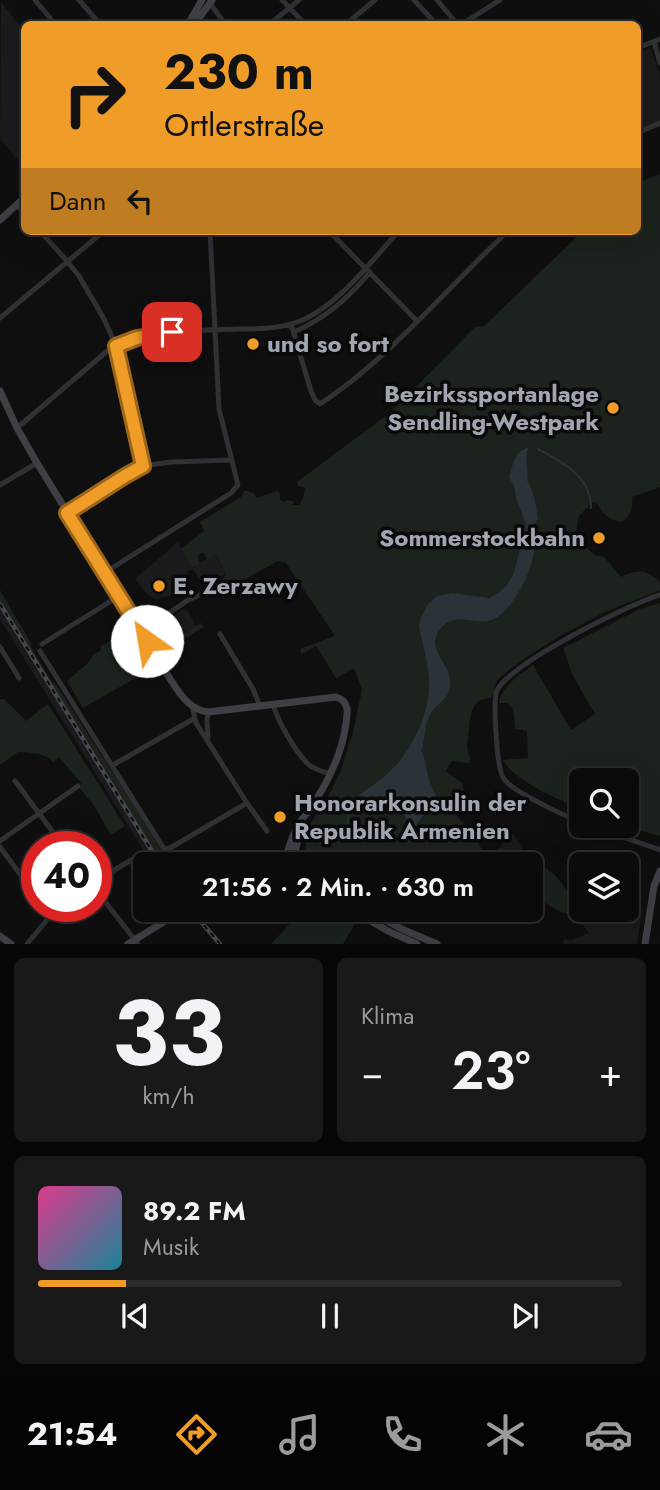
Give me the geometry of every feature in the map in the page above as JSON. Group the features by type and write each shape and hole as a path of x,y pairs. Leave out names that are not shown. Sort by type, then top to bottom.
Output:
{"street":[{"path":"35,0 52,21"},
{"path":"79,0 97,21"},
{"path":"282,0 301,21"},
{"path":"274,21 299,0"},
{"path":"350,21 375,0"},
{"path":"414,0 433,21"},
{"path":"437,0 457,21"},
{"path":"465,21 500,0"},
{"path":"191,21 208,1"},
{"path":"197,21 208,1"},
{"path":"208,1 223,21"},
{"path":"657,41 660,63"},
{"path":"641,131 660,123"},
{"path":"0,220 21,201"},
{"path":"17,205 21,210"},
{"path":"46,235 68,261 93,299 116,346 143,466"},
{"path":"0,318 99,235"},
{"path":"104,573 237,487 219,409 210,235"},
{"path":"333,235 417,321"},
{"path":"294,332 340,304 396,235"},
{"path":"291,324 311,391 320,404 366,370 504,235"},
{"path":"17,428 116,346 150,335 268,328 291,324 307,318 334,299 367,270"},
{"path":"0,393 37,463 172,682 192,706 204,712 209,741"},
{"path":"67,513 143,466 232,460"},
{"path":"0,485 37,463"},
{"path":"141,632 188,600 204,593"},
{"path":"119,596 41,648 163,847 167,849 247,803"},
{"path":"569,816 536,801 503,779 498,758 496,692 505,680 534,658 626,608 660,596"},
{"path":"220,634 253,689 260,706"},
{"path":"0,647 19,678"},
{"path":"113,765 204,712 336,697 343,700 347,708 346,727 338,754 330,774 307,812 293,852"},
{"path":"274,704 281,724 306,761 312,767 330,774"},
{"path":"192,706 194,718 267,831"},
{"path":"15,781 52,831"},
{"path":"0,841 78,786"},
{"path":"626,838 660,850"},
{"path":"0,847 21,875"},
{"path":"112,871 133,859"},
{"path":"647,944 654,886 660,871"},
{"path":"647,944 660,886"},
{"path":"112,913 133,943 165,922"},
{"path":"27,944 45,922"},
{"path":"373,922 416,944"},
{"path":"389,922 437,944"},
{"path":"0,936 10,944"}],"shaded area":[{"path":"1,2 21,27 21,164 0,139"},
{"path":"651,48 660,75 660,121 641,130 641,52"},
{"path":"660,174 660,487 632,497 631,511 622,522 610,518 597,503 592,502 579,516 576,532 580,542 595,555 604,557 621,577 637,572 646,573 660,582 660,590 605,612 560,636 519,662 497,680 491,698 483,699 474,707 467,743 471,758 469,763 452,761 446,771 463,787 463,791 454,798 452,810 478,841 483,852 304,852 309,826 341,770 353,732 362,690 354,668 336,678 316,646 302,654 302,648 335,636 286,563 278,561 218,594 213,585 226,574 216,555 207,559 203,552 197,556 200,563 192,567 181,549 204,531 200,522 242,496 244,491 255,494 256,498 278,491 280,500 293,501 293,505 299,505 305,488 298,486 297,482 391,412 475,327 484,326 579,235 641,235 641,181"},
{"path":"526,448 529,449 527,480 538,519 534,525 535,549 520,591 512,603 494,619 451,621 445,624 436,637 435,643 449,674 450,686 447,696 428,719 421,750 438,802 425,812 414,829 410,830 405,815 395,803 381,797 365,798 351,808 347,825 351,807 355,800 393,768 420,727 429,684 419,627 428,604 437,596 452,593 489,598 507,585 514,573 526,524 514,485 509,478 516,457"},
{"path":"178,542 192,567 215,554 226,574 203,585 193,569 187,572 189,577 176,585 179,590 156,599 148,595 135,579"},
{"path":"0,590 52,682 164,852 154,852 0,601"},
{"path":"0,601 155,852 145,852 0,619"},
{"path":"660,603 660,836 639,830 639,768 569,768 569,804 516,775 503,760 528,758 527,731 515,729 513,709 508,703 499,703 508,686 533,665 571,730 595,714 573,676 563,648 640,609"},
{"path":"186,608 196,626 172,642 161,624"},
{"path":"201,623 204,627 174,645 176,648 165,655 149,631 161,624 172,641"},
{"path":"129,629 153,668 83,708 67,681 101,650 100,647"},
{"path":"0,699 4,699 26,721 48,704 125,826 112,834 112,831 109,831 93,804 80,789 81,783 59,757 53,762 42,755 18,752 0,765"},
{"path":"509,832 515,836 522,852 494,852 500,848"},
{"path":"543,868 551,871 569,894 569,913 557,910 543,901"},
{"path":"639,910 642,911 637,944 563,944 564,939 572,940 589,933 580,922 639,922"},
{"path":"292,922 356,922 343,944 271,944"}],"waterway":[{"path":"538,449 574,471 586,487 591,508"},
{"path":"347,825 352,838 360,841"}],"railway":[{"path":"0,604 153,852"},
{"path":"201,922 220,944"}],"place":[{"name":"und so fort","path":"253,344"},
{"name":"Bezirkssportanlage Sendling-Westpark","path":"613,408"},
{"name":"Sommerstockbahn","path":"599,538"},
{"name":"E. Zerzawy","path":"159,586"},
{"name":"Honorarkonsulin der Republik Armenien","path":"280,817"}],"route":[{"path":"147,641 67,513 143,466 116,346 137,338 172,332"}]}
